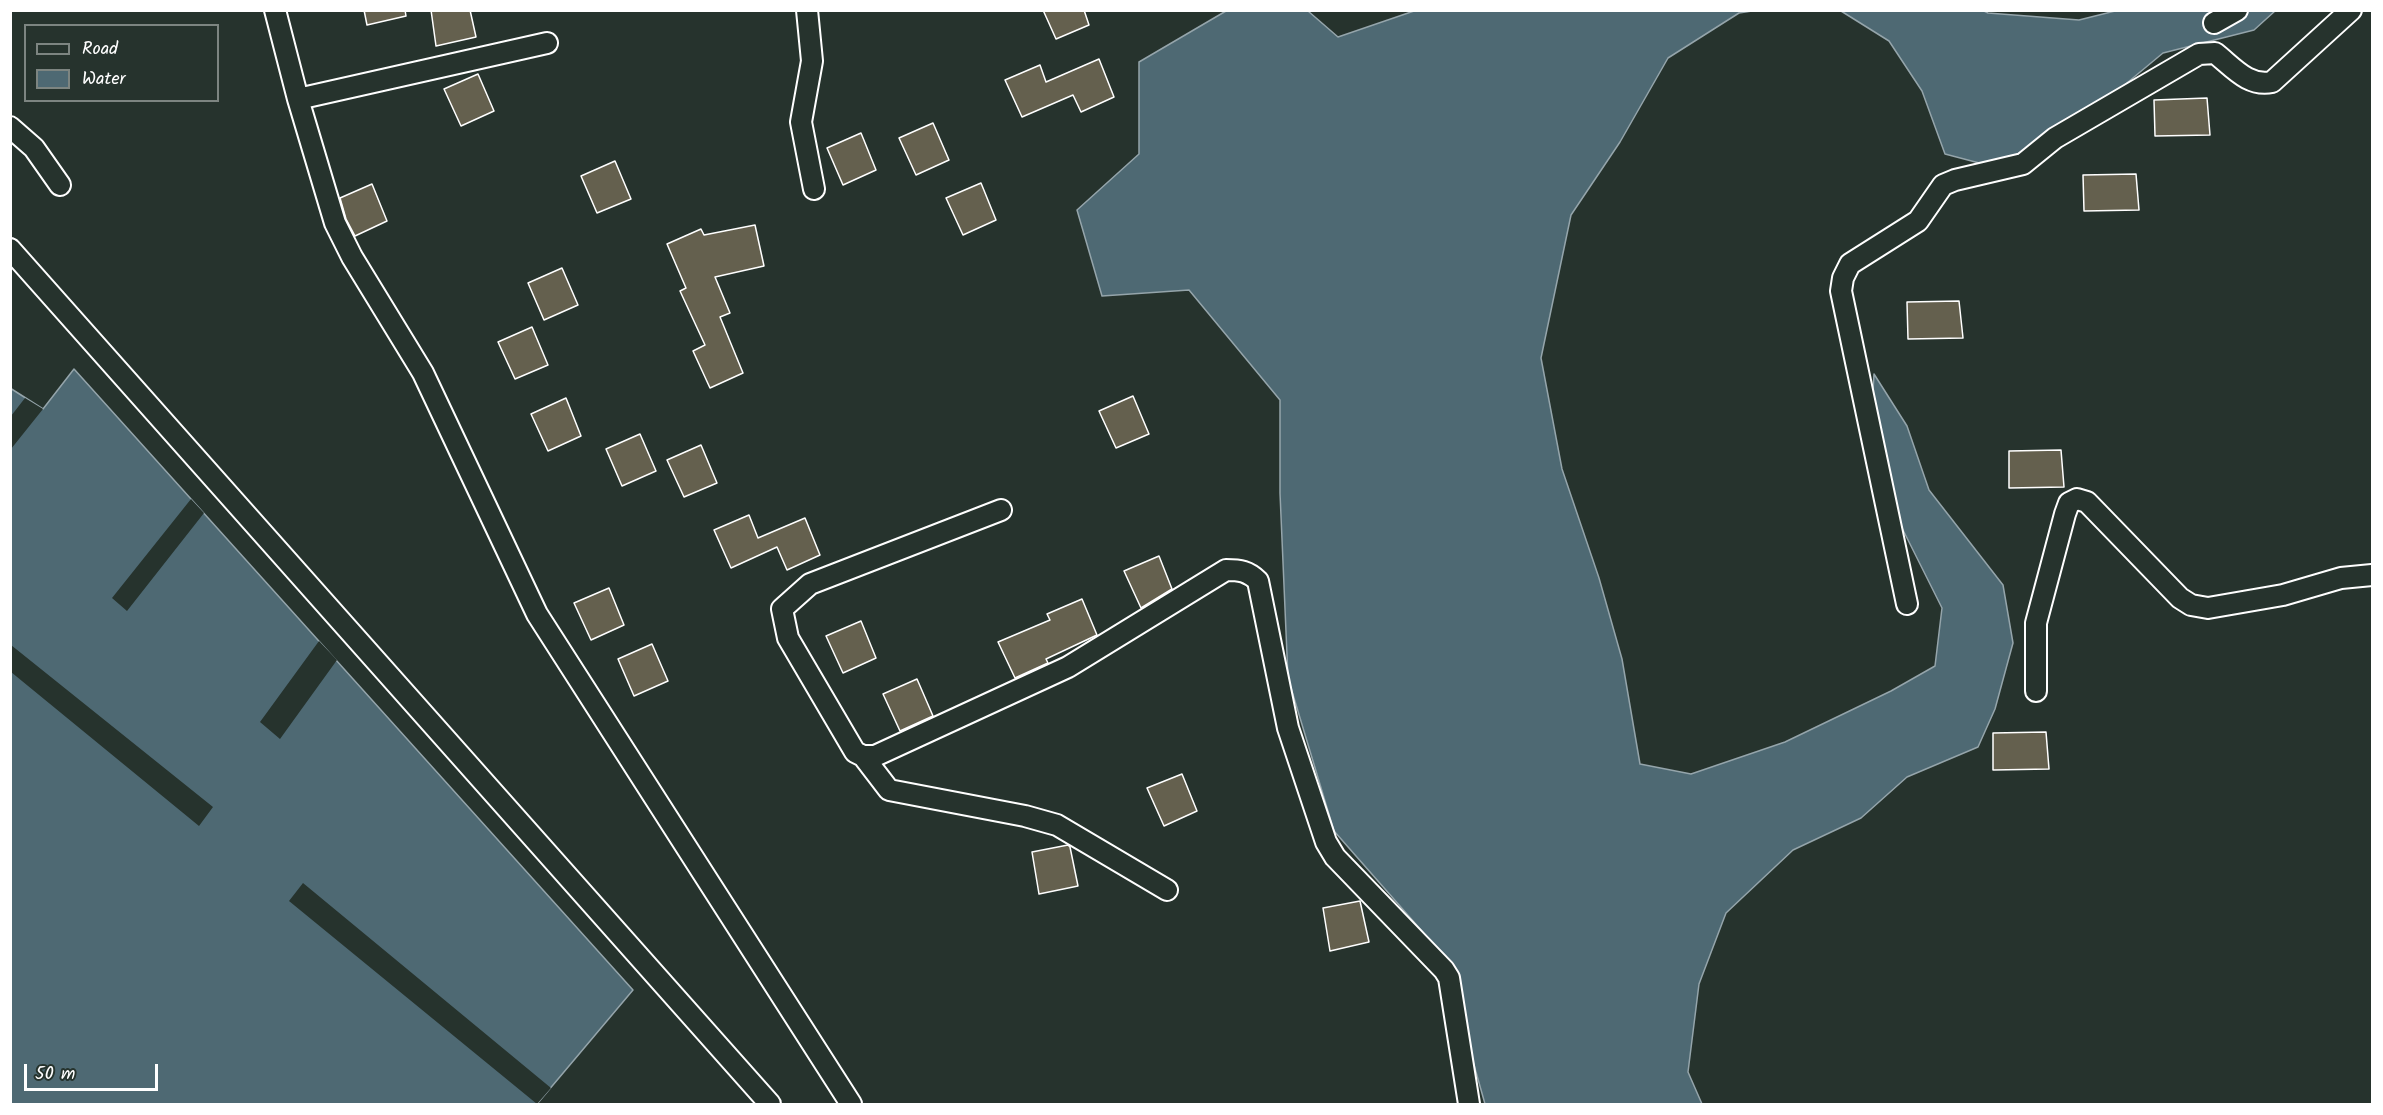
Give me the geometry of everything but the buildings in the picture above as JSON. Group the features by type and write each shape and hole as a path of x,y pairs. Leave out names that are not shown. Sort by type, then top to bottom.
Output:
{"street":[{"path":"275,10 298,99 335,223 352,257 423,373 537,614 851,1104"},
{"path":"807,10 812,61 801,122 814,189"},
{"path":"2214,23 2237,10"},
{"path":"1907,604 1841,291 1842,278 1850,264 1918,221 1942,186 1955,180 2023,164 2055,138 2199,54 2215,53 2252,82 2261,84 2272,82 2351,10"},
{"path":"298,99 547,43"},
{"path":"10,127 34,148 60,185"},
{"path":"10,249 770,1104"},
{"path":"2037,691 2037,623 2065,514 2069,503 2077,499 2087,502 2180,598 2191,605 2208,608 2283,595 2341,578 2373,575"},
{"path":"1000,510 810,584 782,609 788,638 855,752 863,756 889,790 1025,816 1057,825 1167,890"},
{"path":"863,756 875,756 1068,667 1226,570 1238,570 1251,574 1258,581 1288,728 1326,842 1335,857 1444,970 1449,978 1469,1104"}],"water":[{"path":"1982,10 1988,13 2079,20 2119,10 2275,11 2254,30 2163,53 2110,97 2054,129 2013,157 1983,164 1945,154 1922,91 1889,41 1841,11"},
{"path":"1226,11 1308,11 1338,37 1414,11 1752,11 1739,13 1668,58 1620,142 1571,215 1541,358 1562,469 1599,578 1622,659 1640,764 1691,774 1785,742 1891,691 1935,666 1942,608 1889,502 1871,424 1874,374 1907,426 1929,490 2003,585 2013,643 1995,709 1978,747 1907,777 1861,818 1793,850 1726,913 1699,984 1688,1072 1702,1104 1485,1104 1443,955 1334,831 1288,678 1280,493 1280,400 1189,290 1102,296 1077,210 1139,154 1139,62"},
{"path":"74,369 633,990 537,1104 11,1104 10,388 43,409"}],"pier":[{"path":"25,398 43,409 11,449 11,416"},
{"path":"191,499 204,513 127,611 112,598"},
{"path":"319,641 337,660 280,739 260,722"},
{"path":"11,645 213,807 199,826 11,672"},
{"path":"303,883 551,1088 537,1104 289,901"}]}
